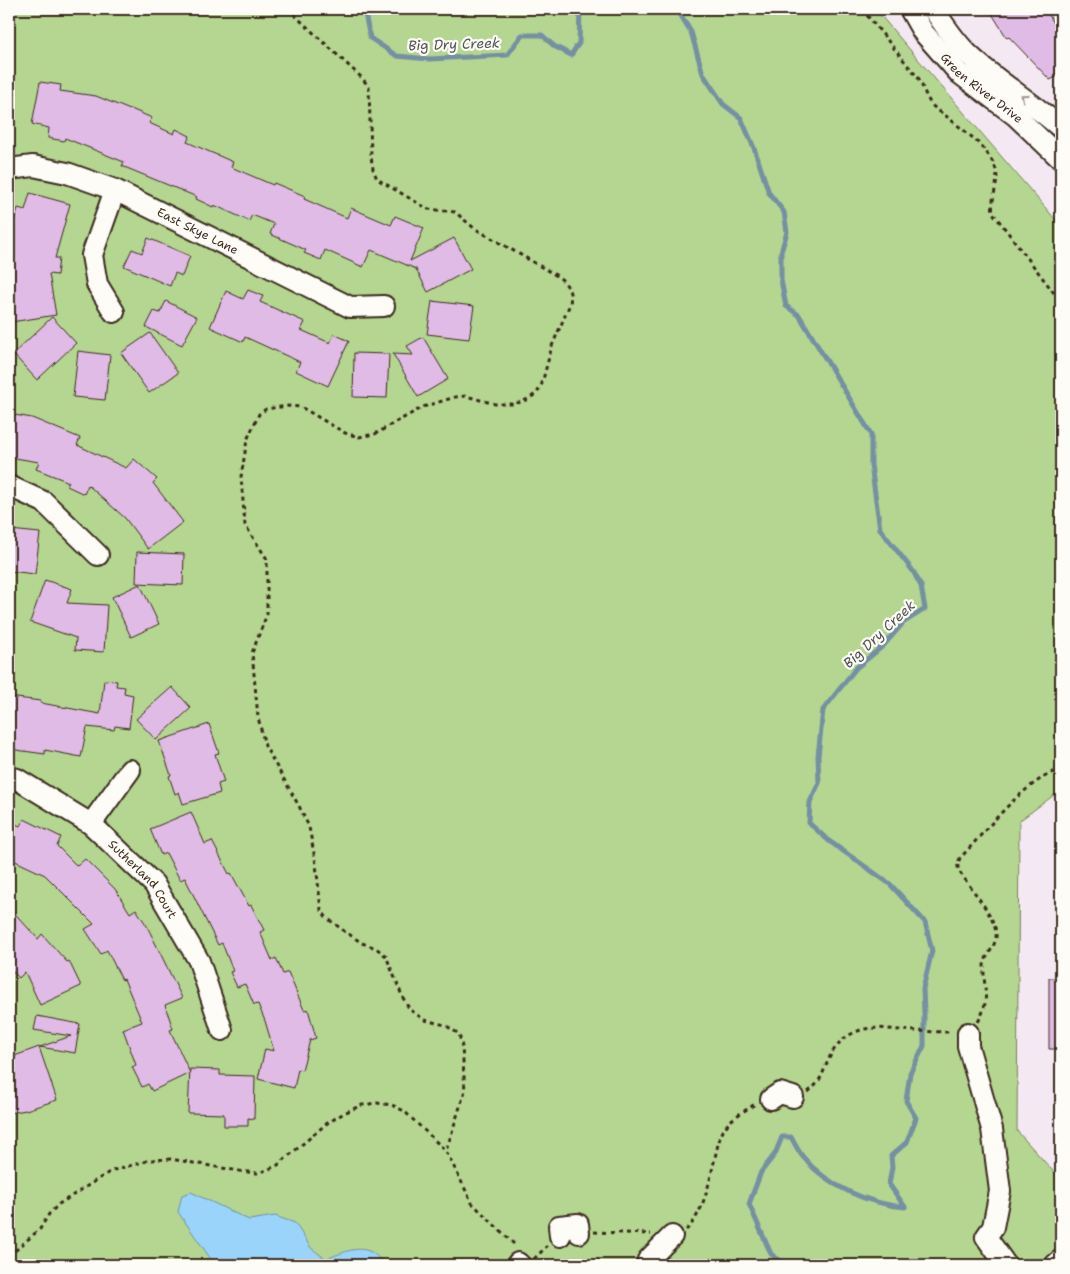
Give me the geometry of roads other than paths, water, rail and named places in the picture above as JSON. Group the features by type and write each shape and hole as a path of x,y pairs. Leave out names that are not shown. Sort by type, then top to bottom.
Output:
{"street":[{"name":"Green River Drive","path":"910,9 923,32 959,73 1016,116 1061,158"},
{"name":"Green River Drive","path":"933,9 966,53 1061,128"},
{"name":"East Skye Lane","path":"9,169 33,166 66,173 115,190 350,307 384,306"},
{"path":"114,312 97,284 92,255 115,190"},
{"path":"9,486 44,502 98,556"},
{"path":"91,824 130,770"},
{"name":"Sutherland Court","path":"9,777 17,779 91,824 154,884 199,960 222,1030"},
{"path":"968,1033 968,1046 992,1130 1000,1191 993,1227 986,1237 1006,1265"},
{"path":"771,1099 780,1093 793,1097"},
{"path":"654,1265 648,1260 674,1237 666,1246 666,1262 664,1265"},
{"path":"1055,1265 1061,1260"}],"water":[{"path":"191,1192 249,1220 275,1216 295,1223 311,1248 326,1259 358,1249 371,1252 384,1265 215,1265 178,1212 182,1195"}],"waterway":[{"name":"Big Dry Creek","path":"364,9 370,38 397,56 429,59 507,55 522,35 542,35 554,46 571,55 579,43 580,9"},
{"name":"Big Dry Creek","path":"677,9 691,32 703,74 723,104 741,118 754,148 769,193 784,212 787,232 781,252 781,280 786,306 799,315 871,434 871,465 880,529 913,571 921,586 925,609 903,623 883,646 856,668 823,710 818,756 819,783 810,802 809,823 829,841 890,884 925,922 932,951 923,988 924,1046 910,1073 906,1101 916,1118 907,1142 891,1156 892,1167 889,1184 905,1207 863,1198 836,1185 824,1177 801,1155 791,1137 782,1137 775,1154 761,1172 749,1204 771,1254 786,1265"}]}
